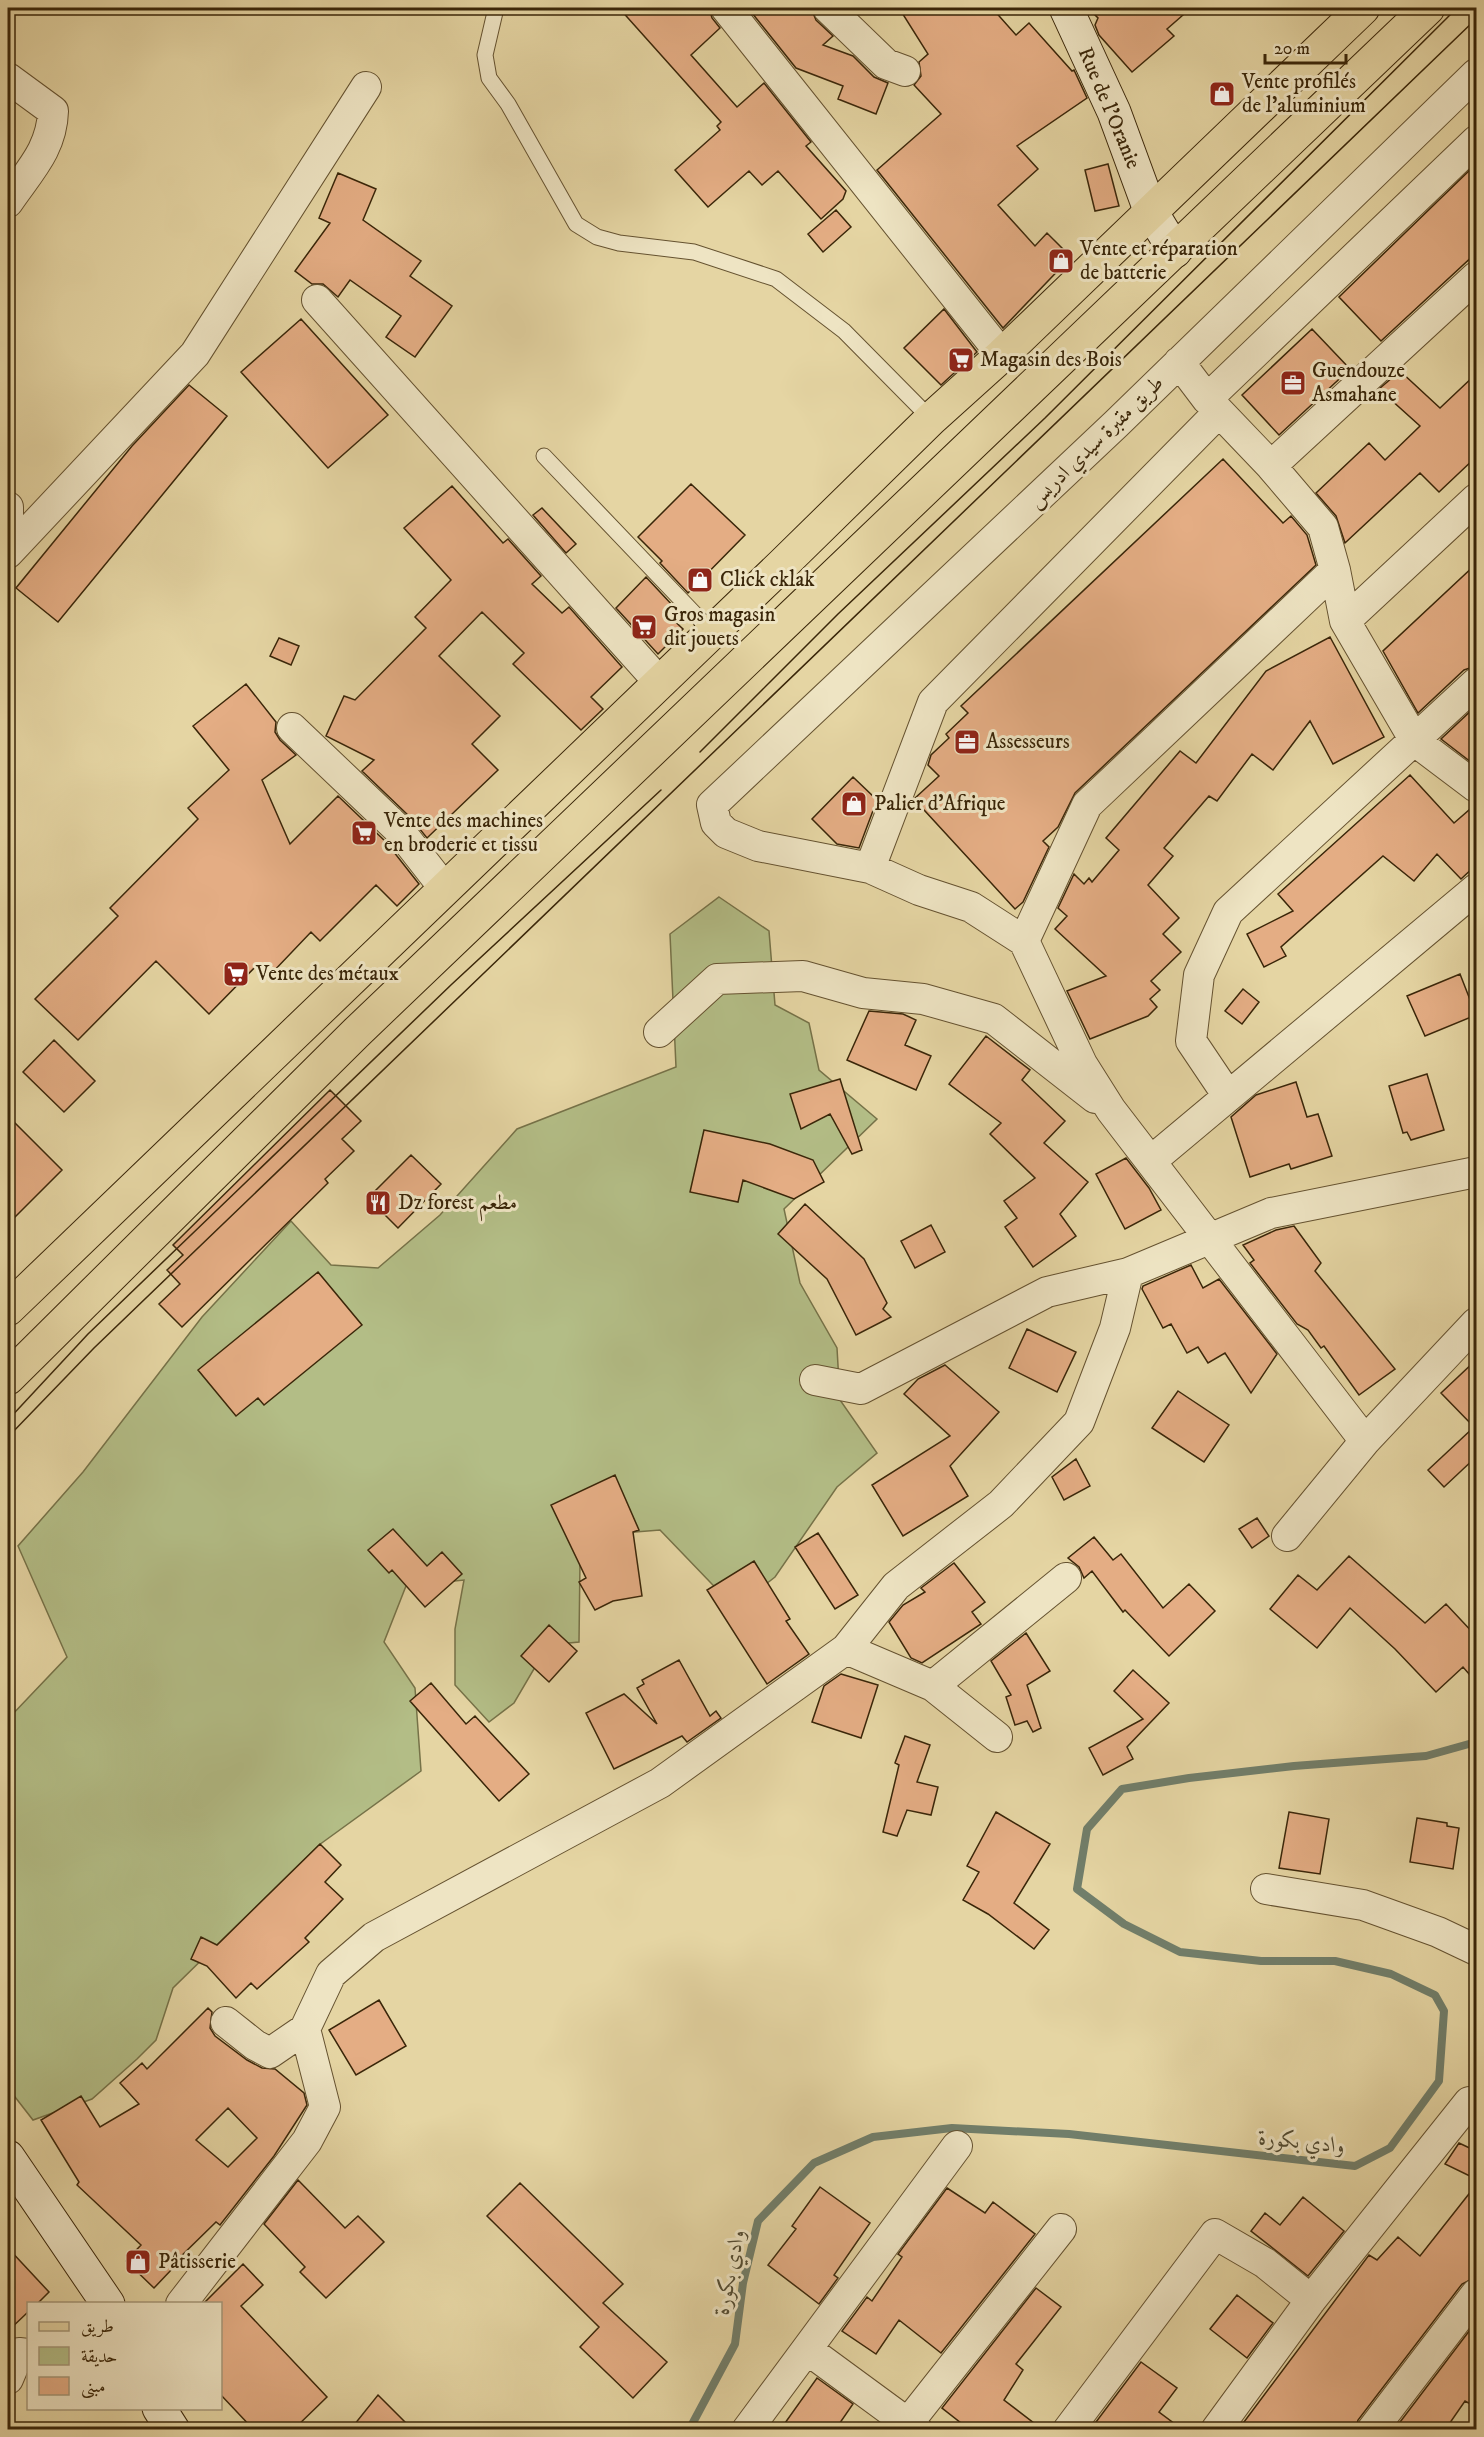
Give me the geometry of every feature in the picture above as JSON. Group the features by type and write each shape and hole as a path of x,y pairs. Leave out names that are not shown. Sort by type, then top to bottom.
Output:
{"main road":[{"name":"Rue de l'Oranie","path":"1066,8 1113,112 1150,210 1175,251"},
{"path":"8,1309 660,683 931,419 1002,355 1150,210 1164,200 1363,8"},
{"path":"8,1378 357,1032 1428,8"},
{"path":"8,2157 107,2302"},
{"path":"8,2188 87,2302"},
{"path":"160,2410 173,2430"},
{"path":"179,2410 192,2430"}],"street":[{"path":"726,8 1002,355"},
{"path":"828,8 886,64 904,71"},
{"name":"طريق مقبرة سيدي ادريس","path":"870,868 758,846 726,833 716,823 712,805 1179,362 1476,74"},
{"path":"8,78 53,111 53,129 48,145 8,202"},
{"path":"8,553 195,354 366,87"},
{"path":"1365,1441 1111,1110 1082,1064 1024,941 971,907 919,890 870,868 933,702 1213,406 1476,141"},
{"path":"1271,466 1476,277"},
{"path":"317,300 660,683"},
{"path":"1179,362 1213,406 1271,466 1323,527 1335,570 1345,621 1415,741 1476,787"},
{"path":"1345,621 1476,499"},
{"path":"8,507 8,515"},
{"path":"1024,941 1087,805 1335,570"},
{"path":"1228,1096 1191,1041 1199,975 1228,912 1476,683"},
{"path":"292,728 399,830 445,889"},
{"path":"1151,1161 1476,889"},
{"path":"659,1032 717,980 802,976 863,993 923,999 994,1018 1111,1110"},
{"path":"815,1380 861,1389 1047,1292 1128,1273 1209,1237 1271,1213 1476,1172"},
{"path":"225,2022 255,2045 270,2053 305,2029 332,1974 374,1937 660,1783 846,1649 896,1586 1001,1504 1079,1422 1115,1328 1128,1273"},
{"path":"1287,1536 1365,1441 1476,1323"},
{"path":"933,1686 1066,1578"},
{"path":"846,1649 933,1686 997,1737"},
{"path":"1266,1889 1363,1905 1438,1932 1476,1950"},
{"path":"183,2302 307,2141 325,2107 305,2029"},
{"path":"1216,2430 1311,2300 1469,2102 1476,2107"},
{"path":"747,2430 957,2146"},
{"path":"808,2350 912,2426 1061,2229"},
{"path":"1068,2430 1215,2234 1265,2263 1311,2300"},
{"path":"1372,2430 1476,2294"},
{"path":"8,2379 19,2353 27,2354"}],"lane":[{"path":"496,8 486,55 489,78 508,104 576,224 597,237 619,243 694,252 776,279 844,331 931,419"},
{"path":"544,456 712,632"}],"green space":[{"path":"719,897 769,931 775,1005 809,1023 819,1070 877,1119 784,1209 800,1283 837,1348 840,1400 877,1453 837,1487 775,1577 735,1608 660,1530 610,1534 580,1561 579,1642 548,1645 514,1703 489,1722 455,1685 455,1629 464,1580 406,1586 384,1642 415,1688 421,1771 319,1845 173,1988 156,2040 137,2059 92,2099 33,2120 8,2088 8,1719 67,1657 18,1546 83,1472 202,1317 291,1221 331,1265 378,1268 440,1215 517,1129 676,1067 670,934"}],"building":[{"path":"619,8 709,8 712,18 720,28 691,55 737,107 764,83 811,142 806,146 846,191 843,199 821,219 778,171 762,185 749,171 708,207 675,170 720,130 717,126 721,122"},
{"path":"748,8 811,8 816,20 833,36 823,45 853,56 874,77 888,83 876,114 838,99 843,86 796,68"},
{"path":"899,8 992,8 1016,35 1029,23 1072,71 1074,70 1087,98 1017,146 1038,169 998,205 1035,246 1047,233 1071,257 1003,328 877,170 941,114 914,85 921,76 919,62 928,54"},
{"path":"1088,8 1191,8 1167,29 1174,36 1132,72 1099,35 1095,25 1098,18"},
{"path":"1108,164 1119,206 1095,211 1085,170"},
{"path":"1476,164 1476,253 1381,341 1339,297"},
{"path":"338,173 376,189 363,220 421,261 410,276 452,306 415,357 386,337 401,316 350,280 338,297 323,284 312,284 295,271 330,223 319,218"},
{"path":"836,210 851,227 823,252 808,234"},
{"path":"944,309 977,352 941,385 904,348"},
{"path":"301,319 388,415 328,468 241,372"},
{"path":"1312,329 1350,369 1279,435 1242,395"},
{"path":"1400,371 1440,408 1476,374 1476,457 1439,492 1420,473 1345,543 1336,516 1316,493 1369,443 1385,460 1420,426 1379,389"},
{"path":"189,385 227,416 58,622 16,588 132,446"},
{"path":"1223,459 1283,523 1291,516 1307,535 1316,565 1075,793 1058,827 1043,841 1049,847 1023,902 1015,909 914,799 939,776 928,765 931,755 949,738 946,734 968,713 961,706"},
{"path":"691,484 745,535 688,593 660,563 662,561 638,537"},
{"path":"452,486 503,543 508,539 541,576 532,584 562,613 569,607 622,667 591,697 603,709 581,730 513,664 524,653 482,612 439,656 500,716 472,744 498,770 427,838 411,818 362,771 374,760 326,736 344,696 355,700 426,628 415,617 451,580 404,528"},
{"path":"542,508 576,544 566,553 533,515"},
{"path":"1476,564 1476,666 1464,670 1418,713 1383,651"},
{"path":"646,577 674,607 667,614 683,629 658,654 616,608"},
{"path":"1330,637 1384,737 1333,764 1310,721 1273,770 1252,754 1217,801 1209,796 1164,848 1173,856 1148,885 1179,918 1163,934 1181,952 1151,981 1160,990 1150,999 1157,1007 1148,1016 1090,1039 1067,991 1106,976 1055,929 1067,916 1058,908 1074,874 1084,884 1089,878 1092,882 1119,850 1106,838 1180,751 1196,763 1266,671"},
{"path":"279,638 299,646 291,665 270,656"},
{"path":"246,684 276,722 275,732 280,740 296,755 262,780 290,844 338,796 386,842 419,884 397,906 376,885 320,941 311,932 271,974 259,963 209,1014 156,961 78,1040 35,999 118,916 110,908 198,819 188,808 229,770 193,726"},
{"path":"1476,706 1476,766 1441,739"},
{"path":"1410,775 1454,823 1476,804 1476,865 1461,879 1437,854 1414,881 1383,856 1281,947 1286,956 1264,967 1247,934 1293,911 1278,894"},
{"path":"853,777 877,800 859,848 837,844 812,819"},
{"path":"1460,974 1476,1015 1425,1036 1407,996"},
{"path":"1243,989 1259,1002 1242,1024 1225,1011"},
{"path":"869,1011 903,1014 916,1020 905,1045 931,1056 916,1090 847,1060"},
{"path":"986,1036 1030,1070 1022,1080 1065,1121 1044,1143 1088,1182 1060,1214 1076,1236 1033,1267 1005,1227 1017,1218 1004,1201 1035,1178 990,1134 1001,1123 949,1084"},
{"path":"54,1040 95,1081 64,1112 23,1072"},
{"path":"1427,1074 1444,1130 1411,1140 1407,1132 1403,1133 1389,1086"},
{"path":"840,1079 862,1150 852,1154 830,1114 801,1129 790,1094"},
{"path":"1296,1082 1307,1117 1318,1114 1332,1156 1291,1169 1289,1164 1250,1177 1231,1117 1256,1095"},
{"path":"330,1090 361,1121 342,1139 354,1151 325,1179 328,1183 182,1327 159,1304 180,1284 167,1270 183,1255 173,1245"},
{"path":"8,1116 62,1170 8,1224"},
{"path":"704,1130 770,1144 813,1160 824,1182 794,1199 743,1180 738,1202 690,1192"},
{"path":"411,1155 441,1184 398,1228 368,1198"},
{"path":"1126,1158 1149,1188 1161,1210 1125,1229 1096,1174"},
{"path":"805,1204 864,1259 887,1303 883,1309 891,1317 856,1335 827,1279 778,1234"},
{"path":"931,1225 945,1252 915,1268 901,1241"},
{"path":"1294,1226 1321,1263 1315,1271 1395,1369 1359,1395 1324,1346 1321,1348 1308,1330 1297,1324 1250,1263 1254,1260 1243,1245 1276,1230"},
{"path":"1191,1265 1203,1288 1219,1279 1277,1354 1251,1393 1225,1353 1208,1363 1198,1347 1187,1353 1171,1324 1163,1328 1142,1289 1143,1286"},
{"path":"318,1272 362,1325 264,1405 258,1398 236,1416 198,1370"},
{"path":"1027,1329 1076,1352 1057,1392 1009,1368"},
{"path":"1476,1360 1476,1457 1444,1487 1428,1470 1474,1427 1441,1393"},
{"path":"945,1365 999,1412 950,1466 968,1496 903,1536 872,1485 950,1436 904,1394 918,1379"},
{"path":"1178,1391 1229,1425 1204,1462 1152,1428"},
{"path":"1076,1459 1090,1486 1064,1500 1052,1477"},
{"path":"615,1475 639,1530 633,1532 642,1596 613,1601 595,1610 579,1582 586,1578 551,1505"},
{"path":"1257,1518 1269,1536 1252,1548 1239,1529"},
{"path":"393,1529 427,1566 442,1552 462,1574 425,1607 392,1570 389,1573 368,1550"},
{"path":"818,1533 858,1595 835,1609 795,1547"},
{"path":"1094,1537 1113,1560 1121,1554 1163,1608 1189,1584 1215,1611 1169,1656 1125,1610 1123,1612 1092,1571 1084,1578 1079,1567 1068,1558"},
{"path":"1349,1556 1425,1623 1446,1604 1476,1636 1476,1682 1463,1667 1436,1692 1395,1649 1350,1608 1317,1648 1270,1609 1298,1575 1317,1590"},
{"path":"754,1561 790,1619 786,1621 809,1654 767,1684 707,1590"},
{"path":"954,1563 985,1602 972,1612 981,1624 922,1663 911,1658 889,1622 903,1605 925,1592 921,1588"},
{"path":"549,1625 577,1651 549,1682 521,1656"},
{"path":"1026,1633 1050,1671 1027,1685 1041,1728 1033,1732 1027,1721 1015,1725 1006,1697 1011,1695 991,1661"},
{"path":"679,1660 710,1716 716,1711 721,1718 687,1742 682,1736 614,1769 586,1713 624,1694 657,1724 637,1688 644,1684 642,1680"},
{"path":"1133,1670 1169,1703 1127,1747 1133,1759 1103,1775 1089,1748 1143,1719 1114,1691"},
{"path":"841,1674 878,1685 861,1738 812,1722 824,1686"},
{"path":"431,1683 466,1724 475,1716 529,1774 499,1801 410,1701"},
{"path":"905,1736 930,1745 917,1782 938,1787 931,1815 907,1810 897,1836 883,1832 899,1765 895,1763"},
{"path":"996,1812 1050,1844 1014,1903 1049,1930 1034,1949 988,1914 963,1900 979,1872 967,1866"},
{"path":"1289,1812 1329,1819 1320,1874 1279,1868"},
{"path":"1417,1818 1447,1823 1447,1826 1459,1828 1453,1869 1410,1862"},
{"path":"320,1844 341,1865 325,1882 343,1899 305,1938 309,1942 257,1989 251,1983 236,1998 207,1966 191,1959 201,1937 217,1945"},
{"path":"379,2000 406,2046 356,2075 329,2030"},
{"path":"208,2008 212,2012 210,2028 215,2036 247,2060 262,2068 275,2069 304,2093 307,2105 274,2156 220,2225 216,2222 170,2267 172,2269 154,2288 126,2261 141,2245 77,2185 79,2182 41,2120 81,2096 100,2127 139,2104 120,2083 142,2063 147,2069","holes":["228,2108 257,2138 228,2167 196,2140"]},
{"path":"1459,2143 1476,2151 1476,2179 1445,2164"},
{"path":"298,2180 345,2228 358,2216 384,2242 326,2298 300,2272 305,2267 264,2224"},
{"path":"520,2183 623,2284 603,2303 667,2362 633,2398 580,2347 599,2327 487,2216"},
{"path":"1476,2185 1476,2277 1462,2284 1358,2420 1355,2430 1238,2430 1369,2255 1377,2260 1398,2237 1420,2256"},
{"path":"820,2187 870,2223 834,2275 838,2278 819,2304 768,2265 796,2229 792,2226"},
{"path":"947,2188 985,2213 993,2202 1035,2234 941,2353 899,2320 876,2354 842,2331 867,2297 872,2301 902,2257 898,2254"},
{"path":"1303,2197 1344,2231 1308,2276 1251,2231 1265,2213 1280,2225"},
{"path":"8,2248 49,2292 39,2302 27,2302 27,2313 8,2331"},
{"path":"243,2264 263,2285 241,2306 327,2397 293,2430 254,2430 222,2396 222,2302 205,2302"},
{"path":"1036,2288 1061,2307 1016,2364 1023,2370 1004,2400 1043,2430 970,2430 942,2408"},
{"path":"1237,2295 1273,2323 1247,2358 1210,2329"},
{"path":"1476,2322 1476,2407 1465,2401 1445,2430 1394,2430"},
{"path":"1141,2362 1177,2388 1159,2412 1183,2430 1090,2430"},
{"path":"817,2378 853,2404 835,2430 780,2430"},
{"path":"378,2395 413,2430 350,2430"}],"waterway":[{"name":"وادي بكورة","path":"689,2430 735,2344 743,2283 758,2221 814,2163 873,2137 952,2128 1069,2134 1355,2166 1390,2148 1439,2081 1444,2011 1435,1995 1391,1974 1335,1961 1261,1961 1180,1952 1124,1924 1077,1889 1087,1829 1122,1789 1189,1778 1294,1766 1426,1756 1476,1742"}],"tram line":[{"path":"700,752 838,614 1045,418 1457,8"},
{"path":"8,1437 94,1348 1476,19"},
{"path":"8,1420 88,1334 452,984 661,790"}],"place":[{"name":"Vente profilés de l'aluminium","path":"1222,94"},
{"name":"Vente et réparation de batterie","path":"1061,261"},
{"name":"Magasin des Bois","path":"961,360"},
{"name":"Guendouze Asmahane","path":"1293,383"},
{"name":"Click cklak","path":"700,580"},
{"name":"Gros magasin dit jouets","path":"644,627"},
{"name":"Assesseurs","path":"967,742"},
{"name":"Palier d'Afrique","path":"854,804"},
{"name":"Vente des machines en broderie et tissu","path":"364,833"},
{"name":"Vente des métaux","path":"236,974"},
{"name":"Dz forest مطعم","path":"378,1203"},
{"name":"Pâtisserie","path":"138,2262"}]}
